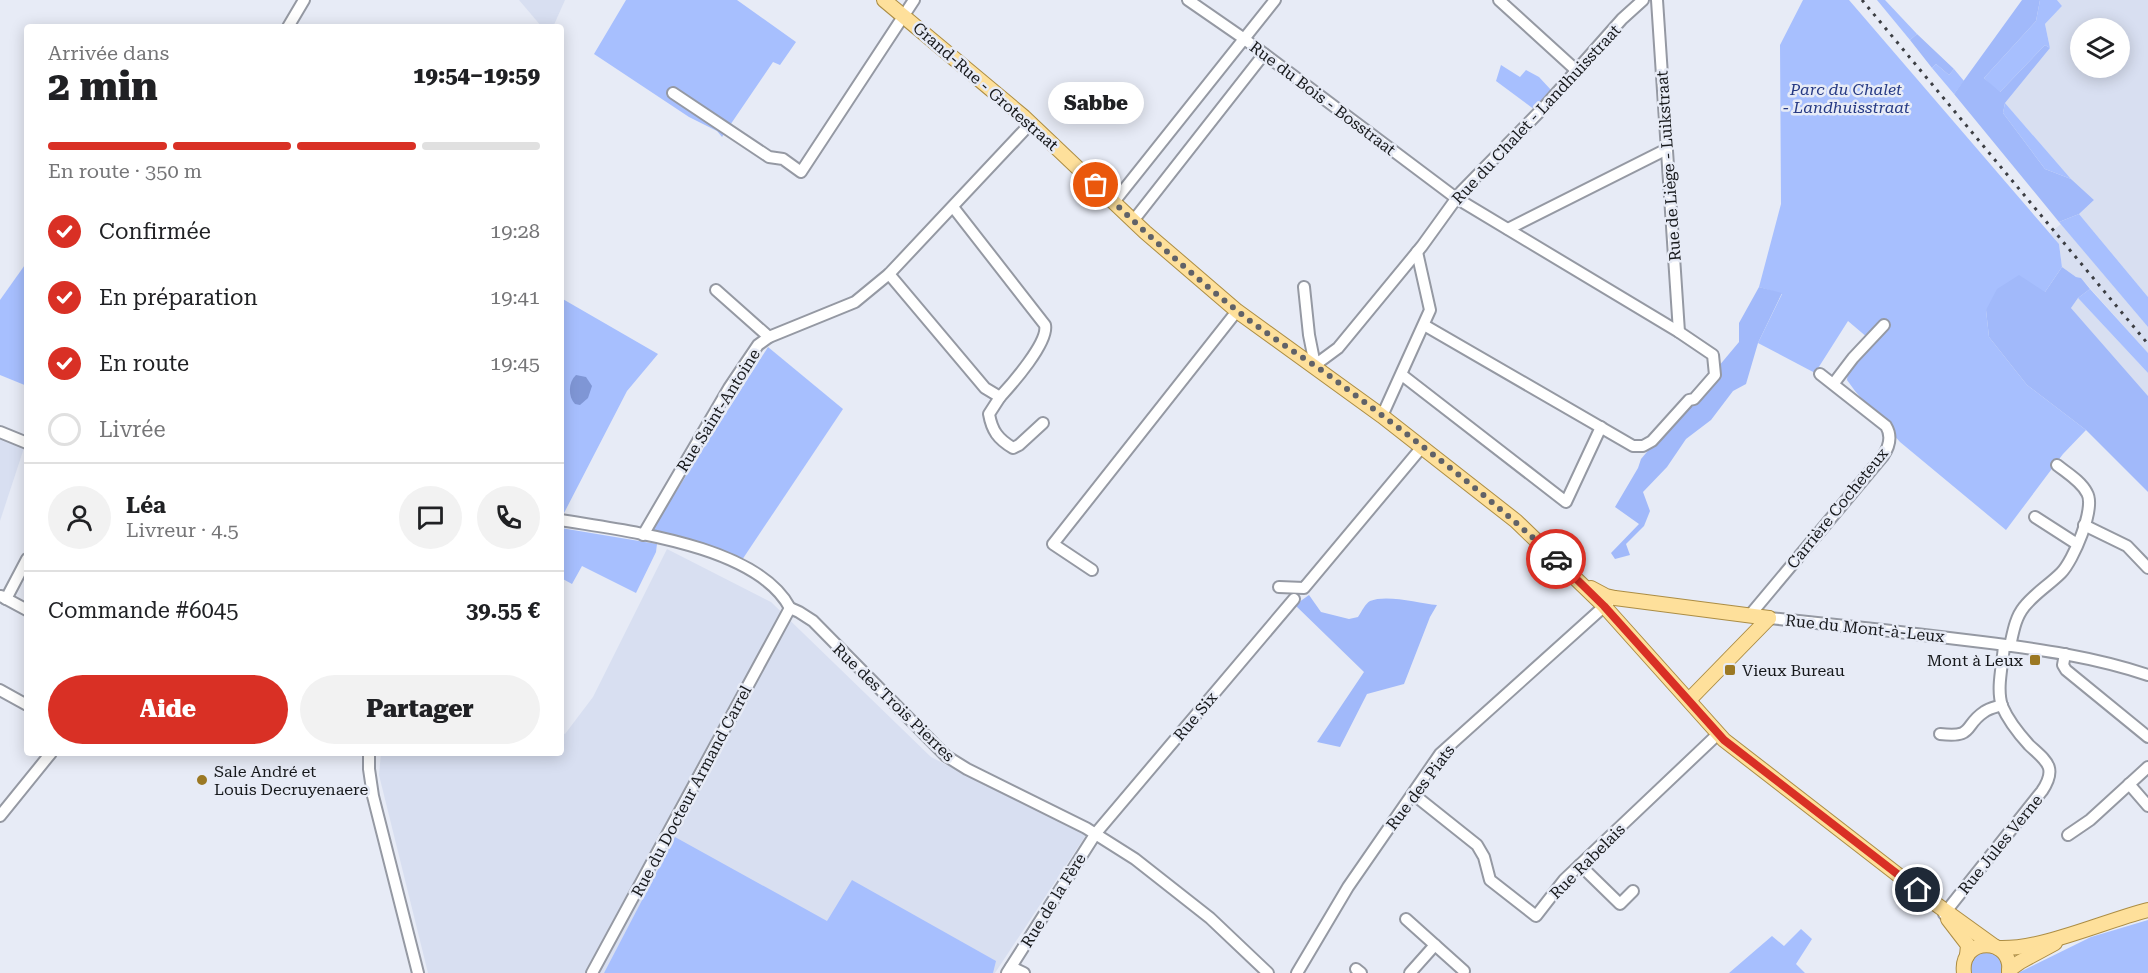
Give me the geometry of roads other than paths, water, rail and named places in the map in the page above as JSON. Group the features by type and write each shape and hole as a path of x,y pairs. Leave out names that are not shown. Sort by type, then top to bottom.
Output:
{"main road":[{"name":"Grand-Rue - Grotestraat","path":"884,0 1031,123 1133,221 1237,311 1315,366 1422,447 1507,514 1579,580 1610,602 1718,734 1945,912"},
{"name":"Rue du Mont-à-Leux","path":"1610,602 1769,618"},
{"path":"1689,700 1769,618"},
{"path":"1963,967 1979,946 2014,947 2069,934 2148,910"},
{"path":"1945,912 1996,947 2007,959 2009,972"},
{"path":"1945,912 1968,945 1963,967"},
{"path":"2009,972 2020,962 2069,934"}],"street":[{"path":"290,24 304,0"},
{"path":"673,93 769,157 783,159 801,172 914,0"},
{"name":"Rue du Bois - Bosstraat","path":"1188,0 1243,38 1456,198 1679,332 1713,355 1715,375 1695,399 1689,400 1652,441 1643,446 1633,446 1601,427"},
{"path":"1114,202 1275,0"},
{"path":"1499,0 1577,71"},
{"name":"Rue du Chalet - Landhuisstraat","path":"1315,366 1338,348 1417,252 1456,198 1577,71 1622,19 1643,0"},
{"name":"Rue de Liège - Luikstraat","path":"1657,0 1679,332"},
{"path":"1133,221 1264,54"},
{"name":"Rue Saint-Antoine","path":"643,535 729,388 758,345 769,337 855,302 889,274 1031,123"},
{"path":"1508,229 1667,149"},
{"path":"953,207 1045,325 1046,331 1041,342 989,414 991,424 996,435 1013,448 1043,423"},
{"path":"1382,416 1430,310 1417,252"},
{"path":"889,274 985,388 1000,397"},
{"path":"1304,287 1315,366"},
{"path":"716,290 769,337"},
{"path":"1092,570 1053,544 1237,311"},
{"path":"1402,375 1566,502 1601,427 1424,325"},
{"path":"1834,383 1853,358 1884,325"},
{"name":"Carrière Cocheteux","path":"1750,615 1883,456 1888,446 1889,435 1886,426 1820,374"},
{"path":"0,432 24,441"},
{"path":"1279,587 1304,588 1422,447"},
{"path":"1940,734 1962,734 1981,714 2002,705 2000,692 2007,645 2015,624 2024,607 2065,568 2077,544 2088,510 2089,496 2082,485 2057,465"},
{"path":"2035,517 2077,544"},
{"name":"Rue des Trois Pierres","path":"564,521 703,549 733,562 772,585 782,594 789,608 813,621 946,756 1055,810 1096,833 1135,859 1210,918 1268,973"},
{"path":"2084,525 2127,546 2148,568"},
{"path":"24,564 3,597 24,608"},
{"name":"Rue Six","path":"1096,833 1294,599"},
{"name":"Rue des Piats","path":"1297,973 1348,887 1440,754 1610,602"},
{"name":"Rue du Docteur Armand Carrel","path":"592,973 789,608"},
{"name":"Rue du Mont-à-Leux","path":"1769,618 2007,645 2100,661 2148,675"},
{"path":"2065,654 2063,665 2066,670 2148,737"},
{"path":"0,690 24,703"},
{"name":"Rue Jules Verne","path":"1945,912 2042,791 2050,777 2048,763 2020,734 2002,705"},
{"name":"Rue Rabelais","path":"1413,794 1478,845 1490,880 1536,916 1550,897 1580,865 1718,734"},
{"path":"0,815 49,756"},
{"path":"369,756 373,795 418,973"},
{"path":"2068,835 2084,825 2148,767"},
{"path":"2128,784 2148,807"},
{"name":"Rue de la Fère","path":"1023,973 1009,970 1096,833"},
{"path":"1580,865 1620,904 1633,891"},
{"path":"1406,919 1464,971"},
{"path":"1410,973 1435,945"}],"railway":[{"path":"1862,0 2148,344"}],"place":[{"name":"Sabbe","path":"1096,185"},
{"name":"Mont à Leux","path":"2035,660"},
{"name":"Vieux Bureau","path":"1730,670"},
{"name":"Sale André et Louis Decruyenaere","path":"202,780"}],"park label":[{"name":"Parc du Chalet - Landhuisstraat","path":"1846,98"}]}
